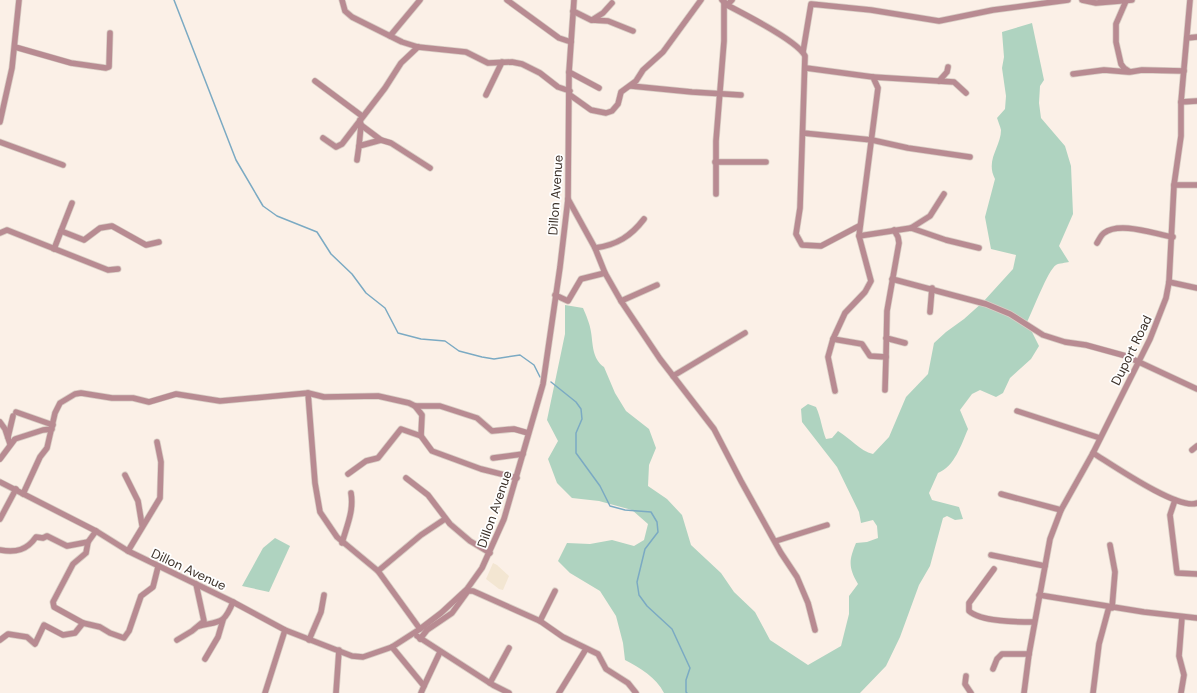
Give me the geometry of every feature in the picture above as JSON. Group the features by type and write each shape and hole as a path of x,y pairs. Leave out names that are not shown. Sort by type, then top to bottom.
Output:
{"street":[{"path":"0,122 15,47 19,0"},
{"path":"342,0 345,11 352,17 390,36 418,47 466,52 488,62 512,62 526,66 540,73 558,87 570,93 591,110 606,113 618,104 624,90 631,86 643,70 663,52 701,0"},
{"path":"390,36 420,0"},
{"path":"507,0 515,2 559,38 571,42"},
{"name":"Dillon Avenue","path":"0,482 96,531 128,551 158,567 233,602 285,630 352,656 363,657 392,647 420,629 467,589 490,554 504,519 517,478 542,384 568,198 569,72 574,0"},
{"path":"725,2 732,0"},
{"path":"859,226 821,246 802,246 796,234 800,208 806,68 803,52 811,4 871,10 939,21 993,10 1068,0"},
{"path":"1082,0 1096,3 1129,1"},
{"name":"Duport Road","path":"1024,693 1034,622 1050,539 1061,510 1093,453 1161,314 1170,282 1174,185 1181,136 1181,102 1190,0"},
{"path":"1129,1 1116,24 1116,42 1121,64 1130,72"},
{"path":"591,20 603,13 612,2"},
{"path":"725,2 772,30 803,52"},
{"path":"716,194 715,162 724,41 725,2"},
{"path":"573,11 591,20 608,21 633,31"},
{"path":"15,47 70,64 106,68 109,67 110,33"},
{"path":"1187,38 1197,37"},
{"path":"322,138 331,145 339,146 385,88 401,63 418,47"},
{"path":"486,95 502,62"},
{"path":"939,81 947,72 948,67"},
{"path":"806,68 873,77 954,82 966,94"},
{"path":"1073,74 1104,70 1130,72 1142,70 1184,71"},
{"path":"569,72 599,88"},
{"path":"835,391 828,356 845,313 865,292 871,281 859,236 859,226 878,88 873,77"},
{"path":"314,81 361,120 381,140 403,149 430,168"},
{"path":"631,86 740,95"},
{"path":"1181,102 1197,101"},
{"path":"357,160 361,120"},
{"path":"803,133 872,140 908,148 970,157"},
{"path":"359,146 381,140"},
{"path":"0,142 62,165"},
{"path":"715,162 766,162"},
{"path":"1174,185 1197,185"},
{"path":"859,236 910,228 930,216 944,194"},
{"path":"568,198 595,248 605,273 621,301 673,376 714,429 730,461 797,577 808,603 815,630"},
{"path":"54,249 72,203"},
{"path":"595,248 614,244 629,236 644,219"},
{"path":"61,231 84,240 100,228 112,226 146,245 160,242"},
{"path":"910,228 946,240 979,248"},
{"path":"1097,243 1104,233 1116,228 1126,228 1173,237"},
{"path":"0,233 7,230 108,270 118,269"},
{"path":"885,390 887,311 899,243 898,237 894,230"},
{"path":"555,295 568,301 581,278 605,273"},
{"path":"892,279 932,288 986,304 1010,314 1043,335 1064,342 1086,345 1138,361 1197,389"},
{"path":"1170,282 1197,288"},
{"path":"621,301 657,285"},
{"path":"930,312 932,288"},
{"path":"673,376 745,332"},
{"path":"886,338 905,343"},
{"path":"834,339 862,344 870,356 886,357"},
{"path":"23,494 40,457 47,448 53,428 55,413 60,403 70,396 81,393 112,398 133,398 149,402 176,394 220,401 308,393 324,397 378,396 415,406 440,406 477,418 492,430 514,428 528,432"},
{"path":"308,393 316,498 320,512 330,528 342,542 368,561 378,571 420,629"},
{"path":"415,406 422,414 421,436"},
{"path":"1017,411 1100,438"},
{"path":"8,438 14,414 53,428"},
{"path":"0,422 10,444"},
{"path":"0,459 15,439 53,428"},
{"path":"348,474 366,461 378,458 401,429 421,436 432,451 481,470 517,478"},
{"path":"128,551 160,498 161,462 157,442"},
{"path":"1192,450 1197,446"},
{"path":"1093,453 1152,489 1186,504 1197,503"},
{"path":"493,458 523,454"},
{"path":"125,475 138,501 142,527"},
{"path":"406,478 428,495 445,519 470,541 490,554"},
{"path":"0,519 16,490"},
{"path":"342,542 351,517 353,504 351,492"},
{"path":"1001,494 1061,510"},
{"path":"1175,500 1170,515 1177,573 1197,574"},
{"path":"378,571 421,535 445,519"},
{"path":"776,541 827,525"},
{"path":"96,531 88,542 86,553 73,564 53,602 54,607 83,623 100,627 110,633 124,638 129,631 141,596 153,587 158,567"},
{"path":"0,550 11,552 23,549 31,545 36,537 43,538 47,536 67,546 88,542"},
{"path":"1093,693 1099,644 1111,608 1115,572 1110,545"},
{"path":"991,555 1045,566"},
{"path":"994,569 969,603 969,611 982,617 997,620 1034,622"},
{"path":"177,640 204,621 196,584"},
{"path":"420,639 427,630 452,613 468,591 473,591 540,621 564,637 598,654 606,669 628,684 636,693"},
{"path":"540,621 555,591"},
{"path":"310,640 322,612 324,595"},
{"path":"1039,595 1111,608 1197,618"},
{"path":"205,659 218,637 223,620 227,616 233,602"},
{"path":"1181,693 1184,676 1179,656 1182,617"},
{"path":"198,626 223,620"},
{"path":"0,640 8,634 27,637 35,644 44,625 63,635 75,632 83,623"},
{"path":"265,693 285,630"},
{"path":"414,633 420,639 440,652 509,693"},
{"path":"392,647 424,686"},
{"path":"490,683 509,648"},
{"path":"559,693 586,649"},
{"path":"336,693 339,650"},
{"path":"421,693 440,652"},
{"path":"993,669 998,658 1002,654 1029,654"},
{"path":"966,676 965,684 971,693"}],"shaded area":[{"path":"493,563 509,576 503,590 499,589 486,579"}],"green space":[{"path":"1032,23 1044,80 1040,86 1039,103 1041,118 1065,146 1071,166 1073,214 1059,246 1069,262 1057,264 1053,268 1027,322 1039,346 1031,359 1010,378 1003,393 996,397 980,390 972,394 960,410 968,429 957,454 944,470 938,473 929,493 932,500 959,507 963,519 955,520 947,516 943,518 930,566 919,585 900,637 886,666 860,693 664,693 657,682 642,670 625,660 623,643 616,616 600,591 570,573 558,561 567,543 590,544 612,540 634,546 644,540 648,524 632,510 599,501 572,498 557,483 548,459 558,441 547,420 565,334 565,305 583,308 590,326 595,356 604,367 615,393 626,411 649,429 656,448 649,465 648,486 667,499 682,515 691,545 721,573 734,592 755,612 770,640 808,665 841,646 849,614 849,596 858,584 851,568 852,554 856,543 867,542 878,538 877,526 873,520 861,523 859,512 837,467 802,422 801,409 808,404 816,407 826,439 832,438 838,431 859,447 873,454 889,437 906,397 928,374 934,343 983,302 1013,269 1016,255 991,249 985,217 995,179 992,172 992,166 1001,130 997,118 1005,109 1006,96 1002,68 1004,57 1002,32"},
{"path":"275,538 290,546 269,592 242,586 263,548"}],"waterway":[{"path":"174,0 236,160 263,206 277,216 317,232 331,254 352,274 366,293 385,308 398,333 421,339 445,341 459,351 482,357 494,359 520,355 534,365 540,377"},
{"path":"551,382 576,402 581,409 582,419 576,433 576,453 600,486 610,506 625,510 651,512 657,522 658,532 645,549 637,582 639,595 647,606 672,629 690,668 686,680 687,693"}]}
